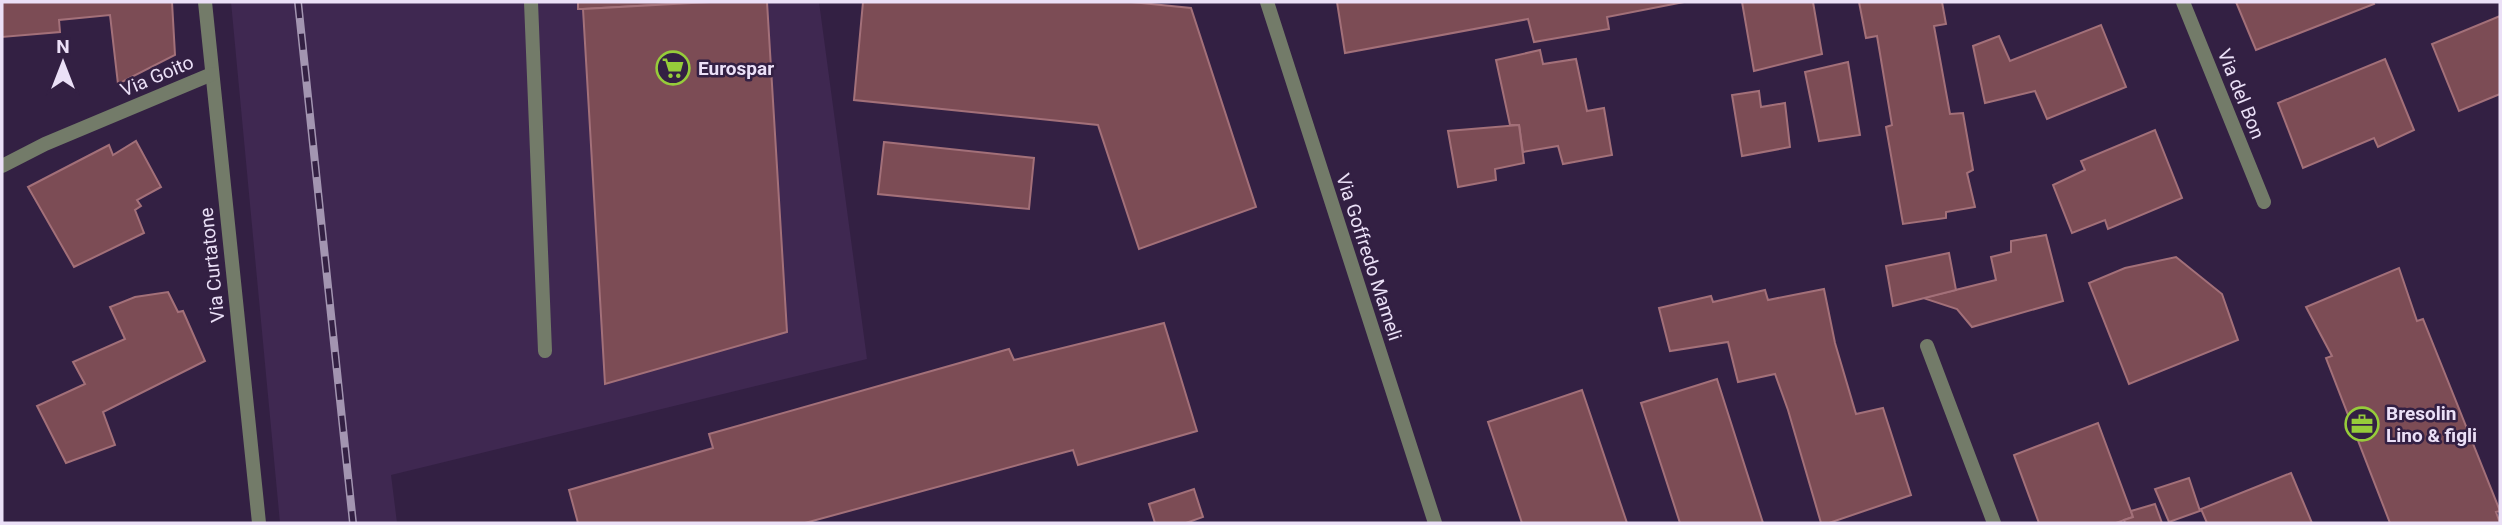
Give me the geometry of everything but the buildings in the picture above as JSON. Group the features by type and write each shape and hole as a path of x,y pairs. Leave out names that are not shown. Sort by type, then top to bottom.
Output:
{"street":[{"name":"Via Curtatone","path":"205,2 259,523"},
{"path":"531,2 545,351"},
{"name":"Via Goffredo Mameli","path":"1267,2 1435,523"},
{"name":"Via del Bon","path":"2183,2 2264,202"},
{"name":"Via Goito","path":"2,166 45,144 212,74"},
{"path":"1927,346 1994,523"}],"shaded area":[{"path":"231,2 819,2 867,359 391,475 397,523 280,523"}],"railway":[{"path":"298,2 353,523"}],"place":[{"name":"Eurospar","path":"673,68"},
{"name":"Bresolin Lino & figli","path":"2362,424"}]}
